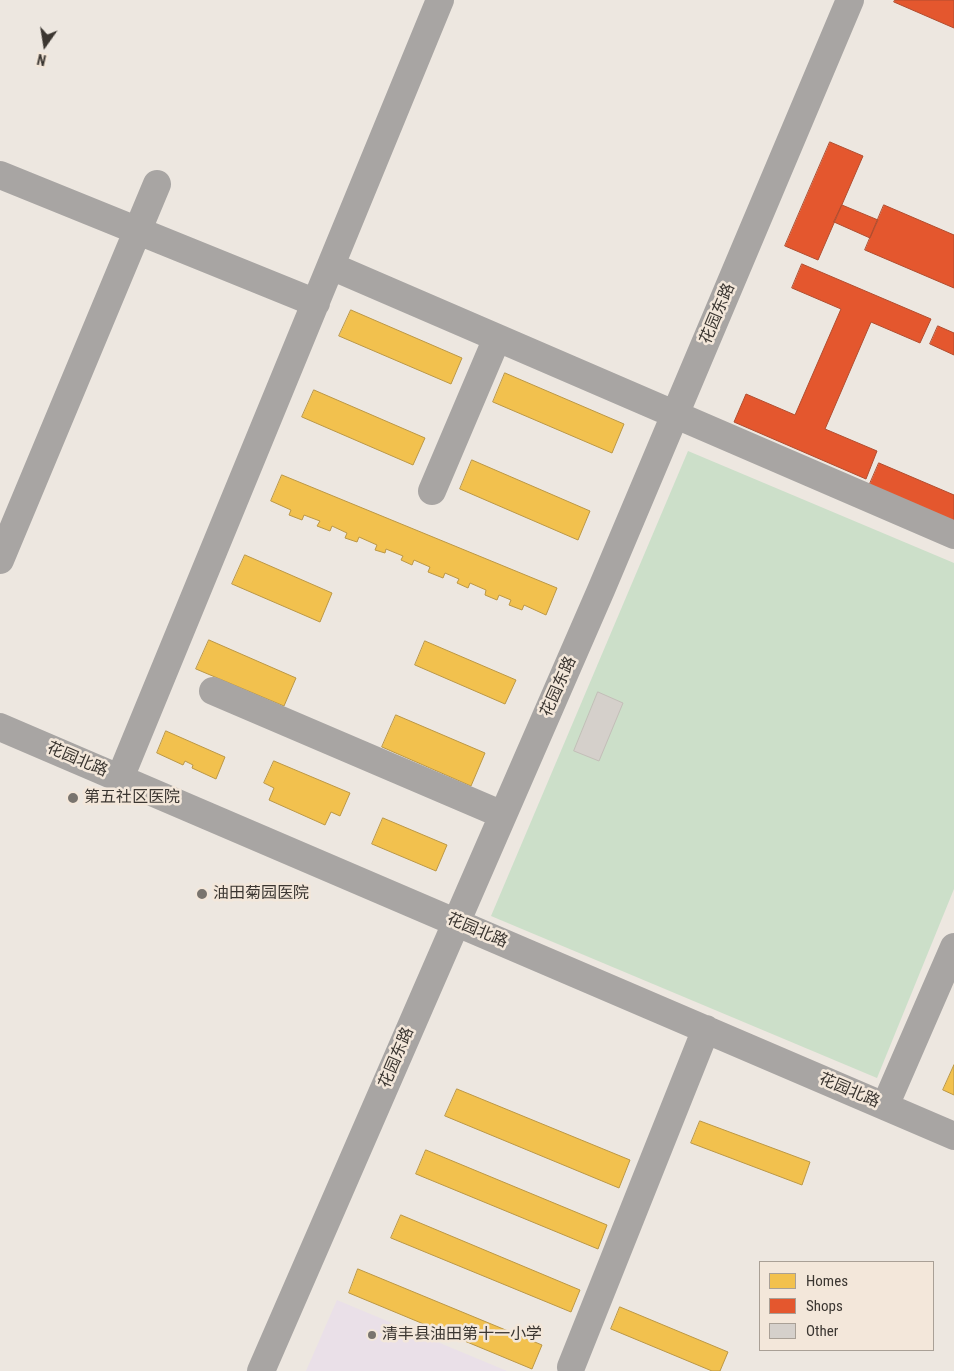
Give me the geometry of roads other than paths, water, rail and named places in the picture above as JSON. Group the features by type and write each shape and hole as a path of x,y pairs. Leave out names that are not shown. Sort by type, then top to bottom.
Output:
{"street":[{"path":"120,778 440,0"},
{"name":"花园东路","path":"261,1371 675,415 850,0"},
{"path":"0,174 316,303"},
{"path":"0,560 157,184"},
{"path":"330,266 954,535"},
{"path":"432,491 497,338"},
{"path":"213,691 503,815"},
{"name":"花园北路","path":"0,727 954,1136"},
{"path":"886,1106 954,947"},
{"path":"570,1368 706,1029"}],"place":[{"name":"第五社区医院","path":"73,798"},
{"name":"油田菊园医院","path":"202,894"},
{"name":"清丰县油田第十一小学","path":"372,1335"}]}
